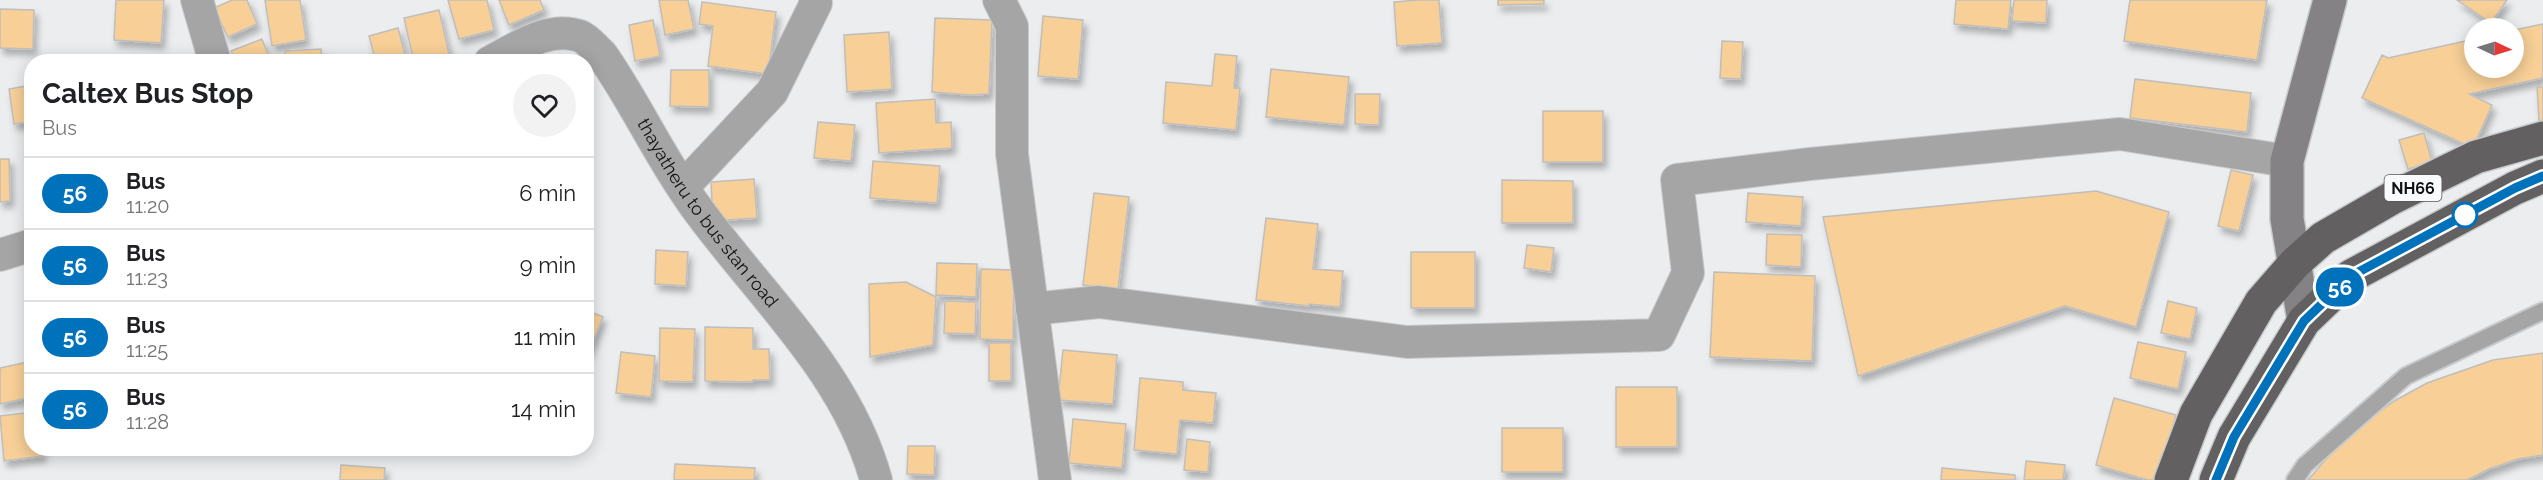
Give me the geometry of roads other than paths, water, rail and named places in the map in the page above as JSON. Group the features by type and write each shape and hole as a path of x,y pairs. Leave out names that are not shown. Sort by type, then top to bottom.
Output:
{"highway":[{"name":"NH66","path":"2171,480 2196,414 2261,302 2295,263 2323,238 2392,198 2476,156 2543,138"},
{"name":"NH66","path":"2216,480 2234,437 2304,321 2351,276 2515,188 2543,176"}],"main road":[{"path":"2304,321 2287,219 2287,161 2330,0"}],"street":[{"path":"197,0 213,54"},
{"path":"999,0 1012,26 1012,154 1055,480"},
{"path":"683,187 772,92 819,1"},
{"name":"thayatheru to bus stan road","path":"507,54 542,37 559,32 582,37 602,55 693,203 830,376 869,456 876,480"},
{"path":"1032,309 1099,303 1407,342 1659,335 1688,273 1677,180 1810,164 2120,135 2287,161"},
{"path":"0,255 24,248"}],"lane":[{"path":"2295,480 2305,465 2406,376 2543,311"}]}
